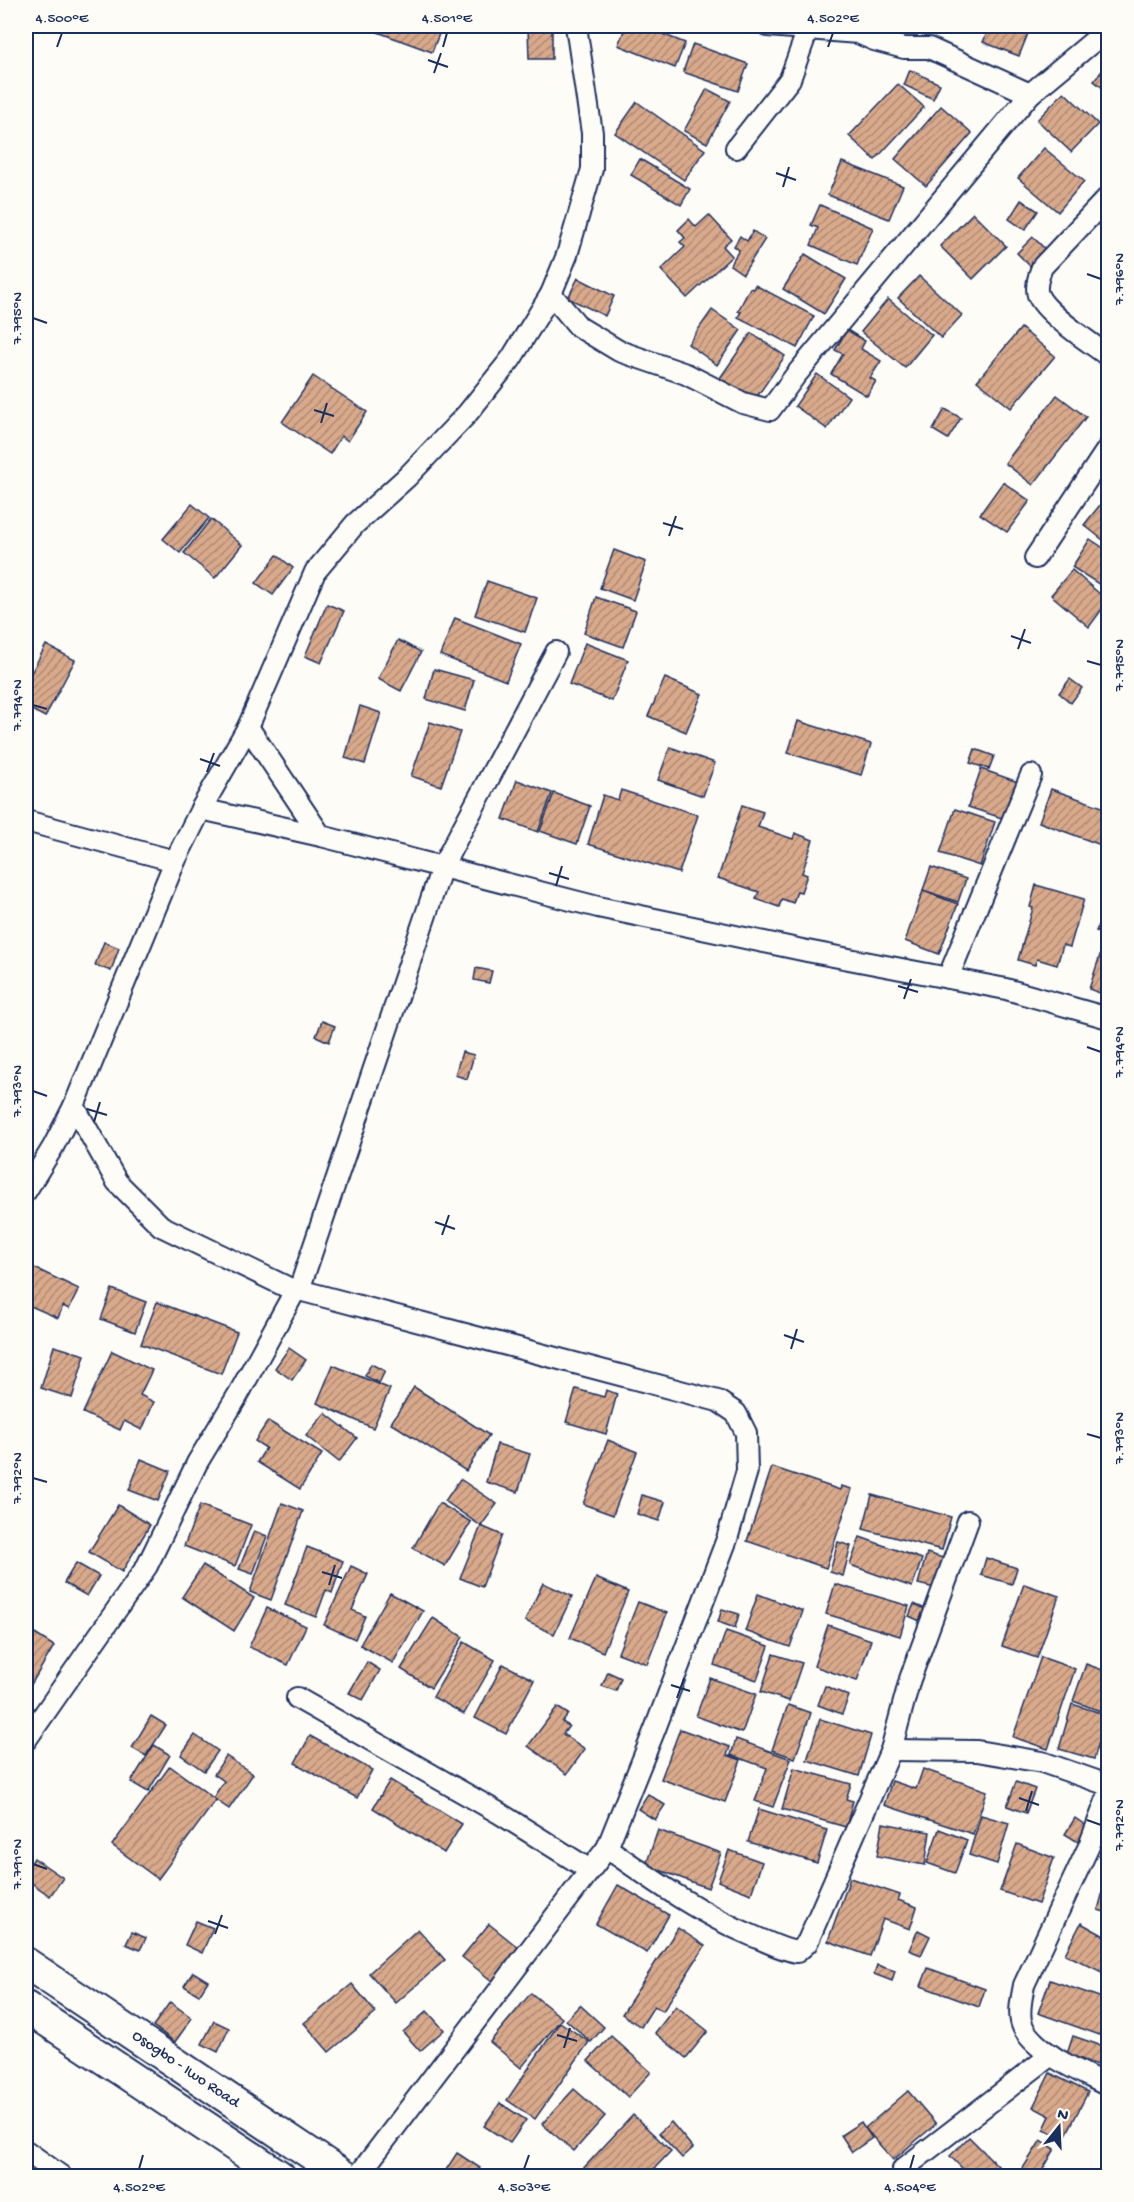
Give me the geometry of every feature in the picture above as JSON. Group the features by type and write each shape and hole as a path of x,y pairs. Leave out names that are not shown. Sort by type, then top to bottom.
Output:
{"main road":[{"name":"Osogbo - Iwo Road","path":"26,1963 344,2176"},
{"path":"26,2007 280,2176"}],"street":[{"path":"26,1191 53,1147 74,1106 175,861 201,809 248,727 315,572 355,524 407,477 467,414 511,359 551,294 567,255 592,169 592,133 579,59 576,26"},
{"path":"768,26 858,33 904,48 929,48 1030,94"},
{"path":"736,148 790,79 808,29"},
{"path":"551,294 579,327 619,351 686,374 743,403 770,410 795,376 1030,94 1108,29"},
{"path":"1108,197 1042,267 1038,279 1038,294 1051,312 1108,356"},
{"path":"1035,558 1108,448"},
{"path":"26,1740 147,1566 197,1463 297,1291 442,867 556,652"},
{"path":"248,727 321,836"},
{"path":"948,978 1031,775"},
{"path":"201,809 321,836 598,907 807,951 1006,988 1108,1018"},
{"path":"26,821 175,861"},
{"path":"74,1106 117,1182 160,1226 297,1291 718,1401 736,1413 746,1433 747,1471 727,1539 607,1848 358,2176"},
{"path":"607,1848 683,1901 732,1927 787,1950 797,1952 807,1944 891,1750 910,1679 968,1521"},
{"path":"297,1698 499,1814 590,1870"},
{"path":"891,1750 977,1751 1042,1762 1108,1785"},
{"path":"1108,1796 1089,1846 1024,1985 1021,2006 1023,2027 1039,2047 1108,2084"},
{"path":"910,2176 903,2169 1051,2055"},
{"path":"26,2151 62,2176"}],"building":[{"path":"377,26 442,26 432,52 375,31"},
{"path":"626,26 642,26 685,43 675,68 618,45"},
{"path":"883,26 896,26 890,38 879,33"},
{"path":"990,26 1031,26 1019,56 983,42"},
{"path":"1066,26 1086,26 1083,33"},
{"path":"528,27 552,27 552,59 529,59"},
{"path":"693,44 748,64 738,91 683,72"},
{"path":"1108,63 1108,92 1094,81"},
{"path":"910,70 940,84 933,99 904,85"},
{"path":"898,84 924,107 875,160 849,136"},
{"path":"707,89 730,101 707,143 684,131"},
{"path":"1064,92 1098,124 1071,152 1037,120"},
{"path":"637,102 705,150 684,180 615,133"},
{"path":"941,106 972,133 926,186 895,159"},
{"path":"1044,148 1084,181 1058,212 1018,178"},
{"path":"640,159 690,189 681,205 631,175"},
{"path":"842,162 903,186 889,219 828,195"},
{"path":"1021,200 1038,211 1025,230 1009,219"},
{"path":"820,205 873,228 857,265 811,245 818,228 811,225"},
{"path":"973,213 1006,246 973,279 940,246"},
{"path":"709,215 731,239 723,246 732,256 687,298 661,270 685,247 680,242 685,238 678,230 689,219 696,227"},
{"path":"753,231 765,239 743,274 730,265 739,250 734,246 740,236 747,241"},
{"path":"1033,237 1047,251 1030,266 1017,253"},
{"path":"805,254 846,279 824,314 783,289"},
{"path":"919,276 962,315 941,338 898,298"},
{"path":"578,278 614,296 605,316 568,298"},
{"path":"755,285 814,316 797,348 738,317 741,312 738,311 750,288 753,289"},
{"path":"888,299 932,335 905,368 861,332"},
{"path":"712,310 741,330 717,365 688,344"},
{"path":"1021,328 1055,356 1011,408 977,381"},
{"path":"847,330 865,341 861,349 881,361 870,378 876,381 867,396 831,374 843,354 835,350"},
{"path":"751,333 785,356 754,401 720,378"},
{"path":"817,374 849,397 827,429 795,406"},
{"path":"313,376 367,412 348,441 341,436 330,454 282,422"},
{"path":"1057,395 1086,417 1033,485 1005,463"},
{"path":"945,409 961,418 948,439 933,430"},
{"path":"1003,482 1030,501 1007,532 980,514"},
{"path":"1108,495 1108,544 1084,525"},
{"path":"192,504 209,518 180,553 163,539"},
{"path":"211,519 242,545 215,578 184,553"},
{"path":"1090,539 1108,551 1108,590 1072,567"},
{"path":"614,550 646,562 633,600 600,588"},
{"path":"277,555 293,568 273,595 256,583"},
{"path":"1072,570 1108,601 1089,627 1051,595"},
{"path":"487,581 537,598 525,632 475,615"},
{"path":"596,597 636,611 623,647 584,633"},
{"path":"327,604 344,611 321,663 305,656"},
{"path":"455,618 521,644 506,681 440,655"},
{"path":"398,640 421,652 401,691 378,679"},
{"path":"585,643 628,660 612,701 569,684"},
{"path":"46,645 75,660 45,717 26,707 26,683"},
{"path":"434,669 474,680 465,711 426,699"},
{"path":"665,678 702,694 686,732 648,716"},
{"path":"1070,679 1082,688 1071,703 1059,693"},
{"path":"360,706 381,713 365,764 345,758"},
{"path":"798,721 871,744 861,775 788,753"},
{"path":"430,722 460,732 441,786 411,776"},
{"path":"670,747 715,763 703,796 658,780"},
{"path":"975,749 994,756 989,769 970,763"},
{"path":"981,769 1018,782 1005,819 968,807"},
{"path":"517,780 552,793 538,832 503,819"},
{"path":"1051,789 1108,809 1108,825 1101,845 1039,822"},
{"path":"621,790 698,815 679,873 588,844 603,795 618,800"},
{"path":"554,793 590,806 577,844 540,831"},
{"path":"742,805 763,812 758,827 793,839 795,833 813,840 802,873 807,875 801,892 797,891 793,903 782,899 779,907 756,899 759,892 718,878"},
{"path":"955,809 995,822 980,866 940,853"},
{"path":"931,867 966,879 958,902 923,890"},
{"path":"1036,885 1084,899 1070,947 1063,945 1057,965 1037,959 1035,965 1018,960 1033,908 1030,907"},
{"path":"923,891 958,904 939,954 905,941"},
{"path":"1108,902 1108,936 1096,931"},
{"path":"104,942 119,948 111,971 95,965"},
{"path":"1103,946 1108,948 1108,996 1089,989"},
{"path":"476,968 492,971 489,983 474,980"},
{"path":"322,1021 335,1026 329,1042 316,1036"},
{"path":"462,1052 474,1055 467,1079 455,1075"},
{"path":"26,1264 79,1289 69,1309 63,1306 58,1318 26,1304"},
{"path":"112,1289 146,1302 135,1332 101,1319"},
{"path":"157,1302 237,1332 221,1374 141,1344"},
{"path":"54,1346 85,1355 72,1398 41,1388"},
{"path":"289,1348 306,1360 292,1380 275,1368"},
{"path":"112,1351 152,1370 140,1395 154,1402 142,1430 124,1421 120,1430 83,1413"},
{"path":"371,1364 385,1371 379,1383 365,1376"},
{"path":"333,1365 390,1389 373,1428 317,1403"},
{"path":"414,1387 489,1435 466,1471 391,1423"},
{"path":"576,1389 604,1397 606,1390 617,1394 606,1434 566,1422"},
{"path":"325,1413 357,1438 339,1462 306,1436"},
{"path":"268,1421 322,1454 300,1489 257,1462 266,1448 255,1441"},
{"path":"608,1440 637,1452 613,1515 583,1504"},
{"path":"497,1444 530,1454 518,1492 486,1482"},
{"path":"141,1459 170,1471 158,1501 129,1490"},
{"path":"772,1467 840,1490 841,1486 852,1489 826,1568 747,1541"},
{"path":"460,1479 497,1504 481,1526 445,1501"},
{"path":"642,1495 665,1502 659,1521 637,1514"},
{"path":"872,1495 951,1517 942,1550 863,1529"},
{"path":"282,1503 303,1511 271,1600 250,1592"},
{"path":"439,1503 471,1522 445,1566 413,1548"},
{"path":"118,1505 150,1525 122,1572 89,1552"},
{"path":"200,1505 251,1525 235,1566 184,1546"},
{"path":"481,1526 502,1535 482,1587 460,1578"},
{"path":"254,1531 267,1536 253,1574 239,1569"},
{"path":"860,1537 922,1559 912,1587 850,1565"},
{"path":"838,1542 851,1546 843,1576 830,1572"},
{"path":"307,1547 343,1561 332,1593 326,1590 316,1617 285,1605"},
{"path":"927,1553 943,1558 935,1588 918,1584"},
{"path":"986,1558 1017,1568 1012,1584 981,1575"},
{"path":"76,1563 99,1576 87,1596 64,1583"},
{"path":"203,1565 254,1598 234,1631 182,1597"},
{"path":"351,1566 368,1574 352,1610 365,1616 355,1639 324,1625"},
{"path":"596,1578 628,1592 603,1652 570,1638"},
{"path":"543,1583 572,1596 554,1634 525,1621"},
{"path":"835,1584 909,1606 900,1636 826,1614"},
{"path":"1024,1584 1059,1596 1037,1658 1002,1646"},
{"path":"390,1593 423,1611 393,1663 360,1645"},
{"path":"758,1594 803,1611 790,1647 745,1631"},
{"path":"638,1602 667,1613 647,1664 618,1653"},
{"path":"914,1604 925,1609 920,1621 909,1616"},
{"path":"267,1608 306,1626 288,1665 249,1647"},
{"path":"722,1609 739,1614 735,1628 718,1622"},
{"path":"433,1618 463,1637 431,1688 401,1669"},
{"path":"828,1625 871,1640 857,1681 814,1666"},
{"path":"30,1631 54,1646 26,1693 26,1639"},
{"path":"726,1631 769,1646 757,1680 714,1665"},
{"path":"464,1642 495,1660 464,1714 433,1697"},
{"path":"773,1654 802,1663 789,1701 761,1692"},
{"path":"1041,1657 1075,1669 1048,1749 1013,1737"},
{"path":"367,1662 380,1670 363,1700 349,1693"},
{"path":"503,1664 534,1680 506,1734 475,1718"},
{"path":"1086,1664 1108,1672 1106,1713 1073,1701"},
{"path":"608,1672 621,1678 616,1691 602,1686"},
{"path":"710,1678 756,1694 742,1733 696,1716"},
{"path":"825,1686 849,1696 842,1714 818,1705"},
{"path":"1072,1704 1107,1715 1094,1759 1059,1749"},
{"path":"788,1705 811,1713 795,1758 772,1750"},
{"path":"557,1707 568,1714 562,1722 569,1726 563,1734 585,1749 567,1774 528,1746"},
{"path":"151,1716 166,1725 146,1756 132,1748"},
{"path":"820,1719 871,1735 859,1776 807,1760"},
{"path":"680,1729 730,1747 727,1755 741,1760 725,1802 661,1779"},
{"path":"195,1735 218,1751 204,1771 181,1755"},
{"path":"310,1736 372,1770 357,1798 295,1763"},
{"path":"736,1739 791,1759 773,1807 755,1801 767,1768 731,1755"},
{"path":"154,1745 170,1755 148,1792 131,1782"},
{"path":"226,1756 253,1774 229,1809 213,1798 224,1781 214,1774"},
{"path":"170,1766 216,1800 158,1879 112,1845"},
{"path":"794,1768 851,1784 846,1799 853,1801 846,1827 782,1809"},
{"path":"923,1769 987,1791 973,1834 884,1805 892,1781 916,1789"},
{"path":"390,1780 462,1824 444,1853 373,1808"},
{"path":"1016,1782 1035,1789 1026,1813 1007,1806"},
{"path":"648,1794 665,1805 655,1820 638,1809"},
{"path":"759,1809 827,1830 817,1863 748,1842"},
{"path":"981,1815 1009,1823 997,1864 969,1855"},
{"path":"1075,1818 1088,1827 1078,1842 1065,1834"},
{"path":"883,1823 930,1832 925,1865 877,1856"},
{"path":"939,1829 967,1840 955,1873 927,1863"},
{"path":"658,1830 721,1853 708,1888 646,1865"},
{"path":"1017,1844 1054,1858 1038,1904 1000,1891"},
{"path":"729,1850 762,1862 751,1894 718,1881"},
{"path":"34,1858 63,1878 50,1896 26,1879 26,1871"},
{"path":"1108,1873 1108,1913 1098,1910"},
{"path":"850,1878 900,1895 898,1900 917,1907 910,1929 883,1919 870,1956 828,1941"},
{"path":"618,1885 669,1915 647,1953 596,1924"},
{"path":"196,1921 213,1928 202,1953 185,1945"},
{"path":"1081,1923 1108,1938 1108,1975 1065,1954"},
{"path":"489,1924 519,1948 492,1981 462,1957"},
{"path":"678,1928 705,1946 663,2011 654,2006 641,2027 622,2014"},
{"path":"418,1929 445,1960 396,2003 369,1973"},
{"path":"918,1930 930,1936 921,1955 909,1950"},
{"path":"132,1932 146,1938 140,1950 126,1944"},
{"path":"877,1965 895,1971 892,1981 874,1974"},
{"path":"928,1968 985,1989 979,2007 921,1986"},
{"path":"193,1972 208,1981 199,1995 184,1986"},
{"path":"1050,1980 1108,2000 1108,2038 1038,2013"},
{"path":"352,1984 376,2013 329,2052 304,2023"},
{"path":"531,1993 562,2018 521,2068 490,2042"},
{"path":"170,2002 192,2018 175,2042 153,2026"},
{"path":"580,2005 604,2027 591,2042 566,2020"},
{"path":"676,2006 708,2031 686,2058 655,2033"},
{"path":"427,2011 444,2030 420,2051 403,2032"},
{"path":"214,2021 229,2028 218,2052 202,2044"},
{"path":"560,2022 589,2042 535,2119 507,2100"},
{"path":"611,2036 651,2072 628,2097 588,2061"},
{"path":"1073,2036 1108,2048 1103,2067 1067,2054"},
{"path":"1050,2073 1088,2092 1064,2139 1044,2129 1050,2116 1033,2107"},
{"path":"574,2089 605,2116 574,2151 542,2124"},
{"path":"908,2091 936,2124 893,2160 865,2128"},
{"path":"500,2103 526,2120 510,2143 484,2126"},
{"path":"633,2115 671,2151 647,2176 582,2176 579,2173"},
{"path":"671,2122 693,2148 682,2158 659,2133"},
{"path":"861,2122 872,2138 852,2152 841,2135"},
{"path":"969,2137 1008,2176 970,2176 950,2156"},
{"path":"1041,2140 1055,2149 1039,2176 1018,2176"},
{"path":"457,2153 480,2168 474,2176 442,2176"}]}
